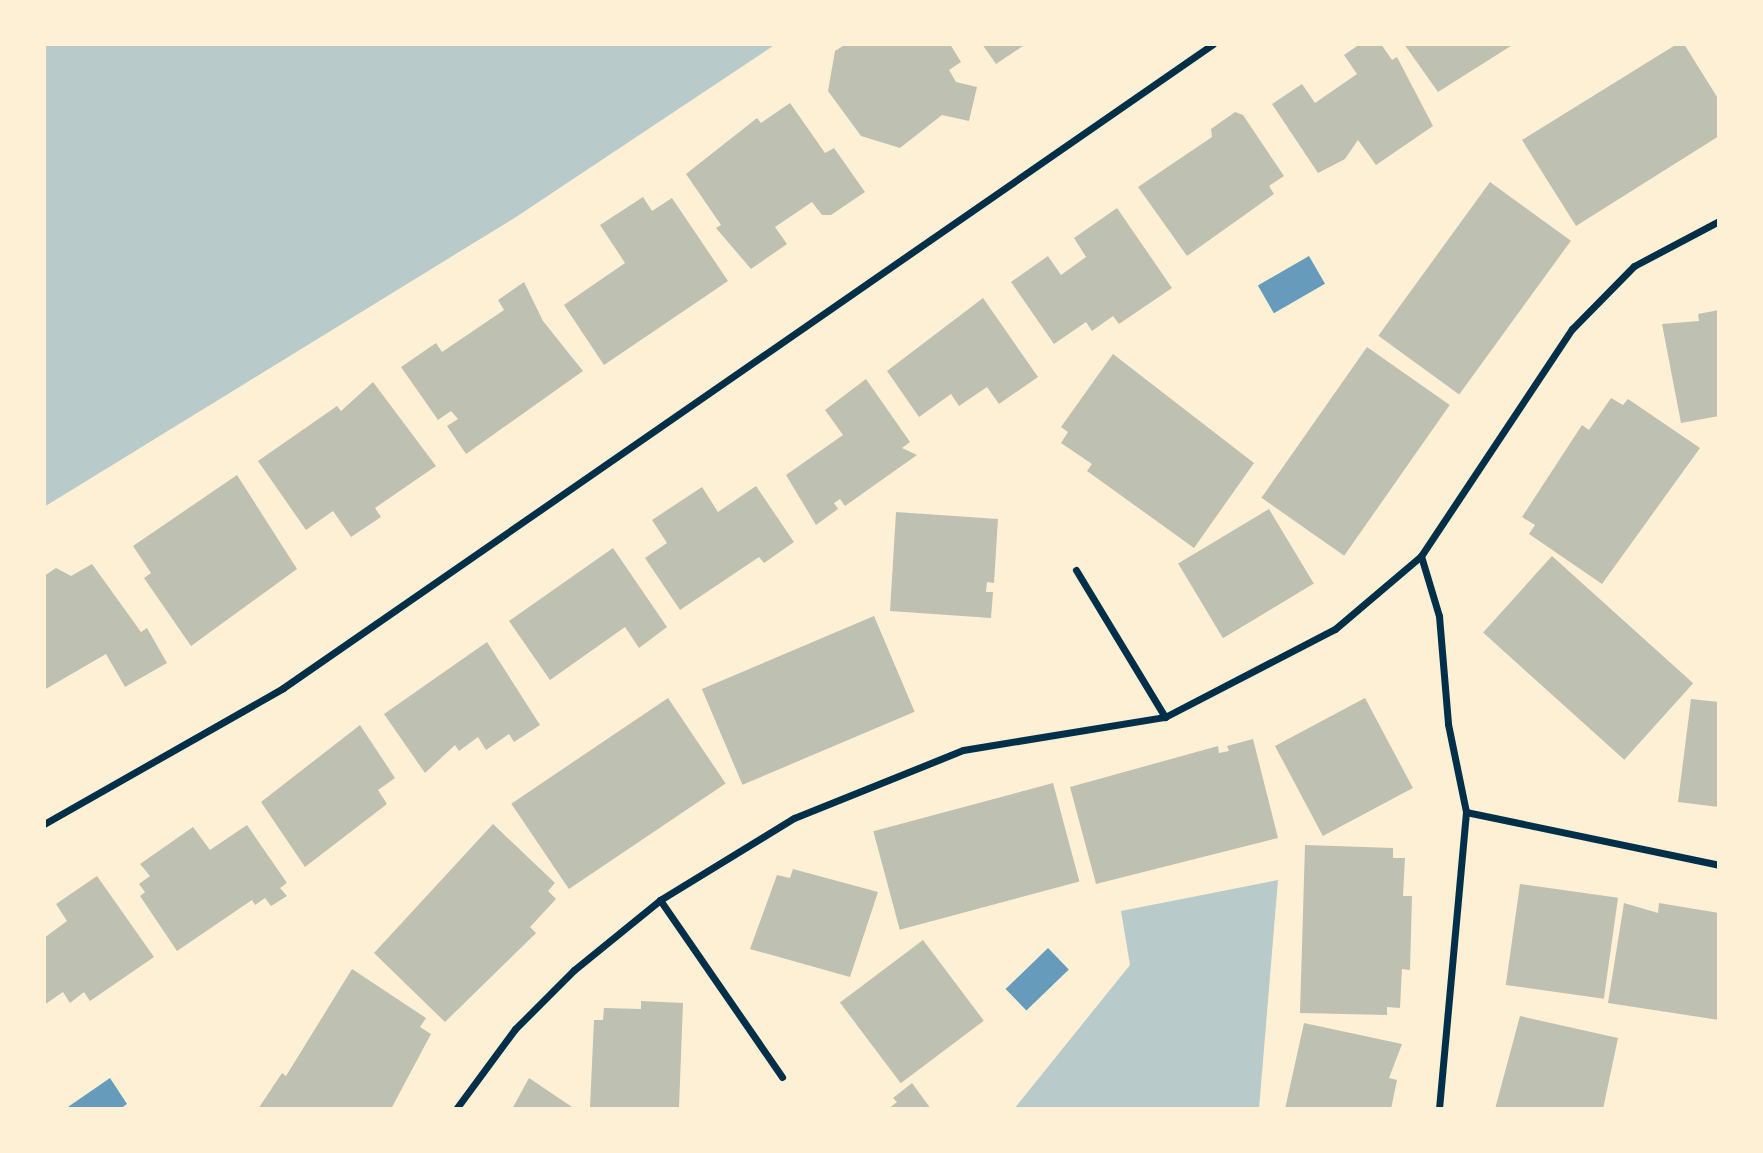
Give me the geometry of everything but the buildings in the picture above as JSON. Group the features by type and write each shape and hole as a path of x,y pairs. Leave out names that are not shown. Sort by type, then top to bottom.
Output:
{"street":[{"path":"44,824 283,688 1213,44"},
{"path":"456,1109 515,1029 574,970 660,900 794,818 963,750 1164,717 1335,629 1421,556 1572,329 1634,266 1719,221"},
{"path":"1421,556 1439,616 1448,724 1466,812 1452,1018 1439,1109"},
{"path":"1076,570 1164,717"},
{"path":"1466,812 1719,865"},
{"path":"660,900 782,1077"}],"shaded area":[{"path":"44,44 776,44 516,217 44,507"},
{"path":"1278,880 1259,1109 1014,1109 1130,965 1121,911"}],"water":[{"path":"1309,256 1325,284 1274,313 1258,286"},
{"path":"1048,948 1069,970 1026,1011 1006,989"},
{"path":"110,1078 127,1104 120,1109 65,1109"}]}
